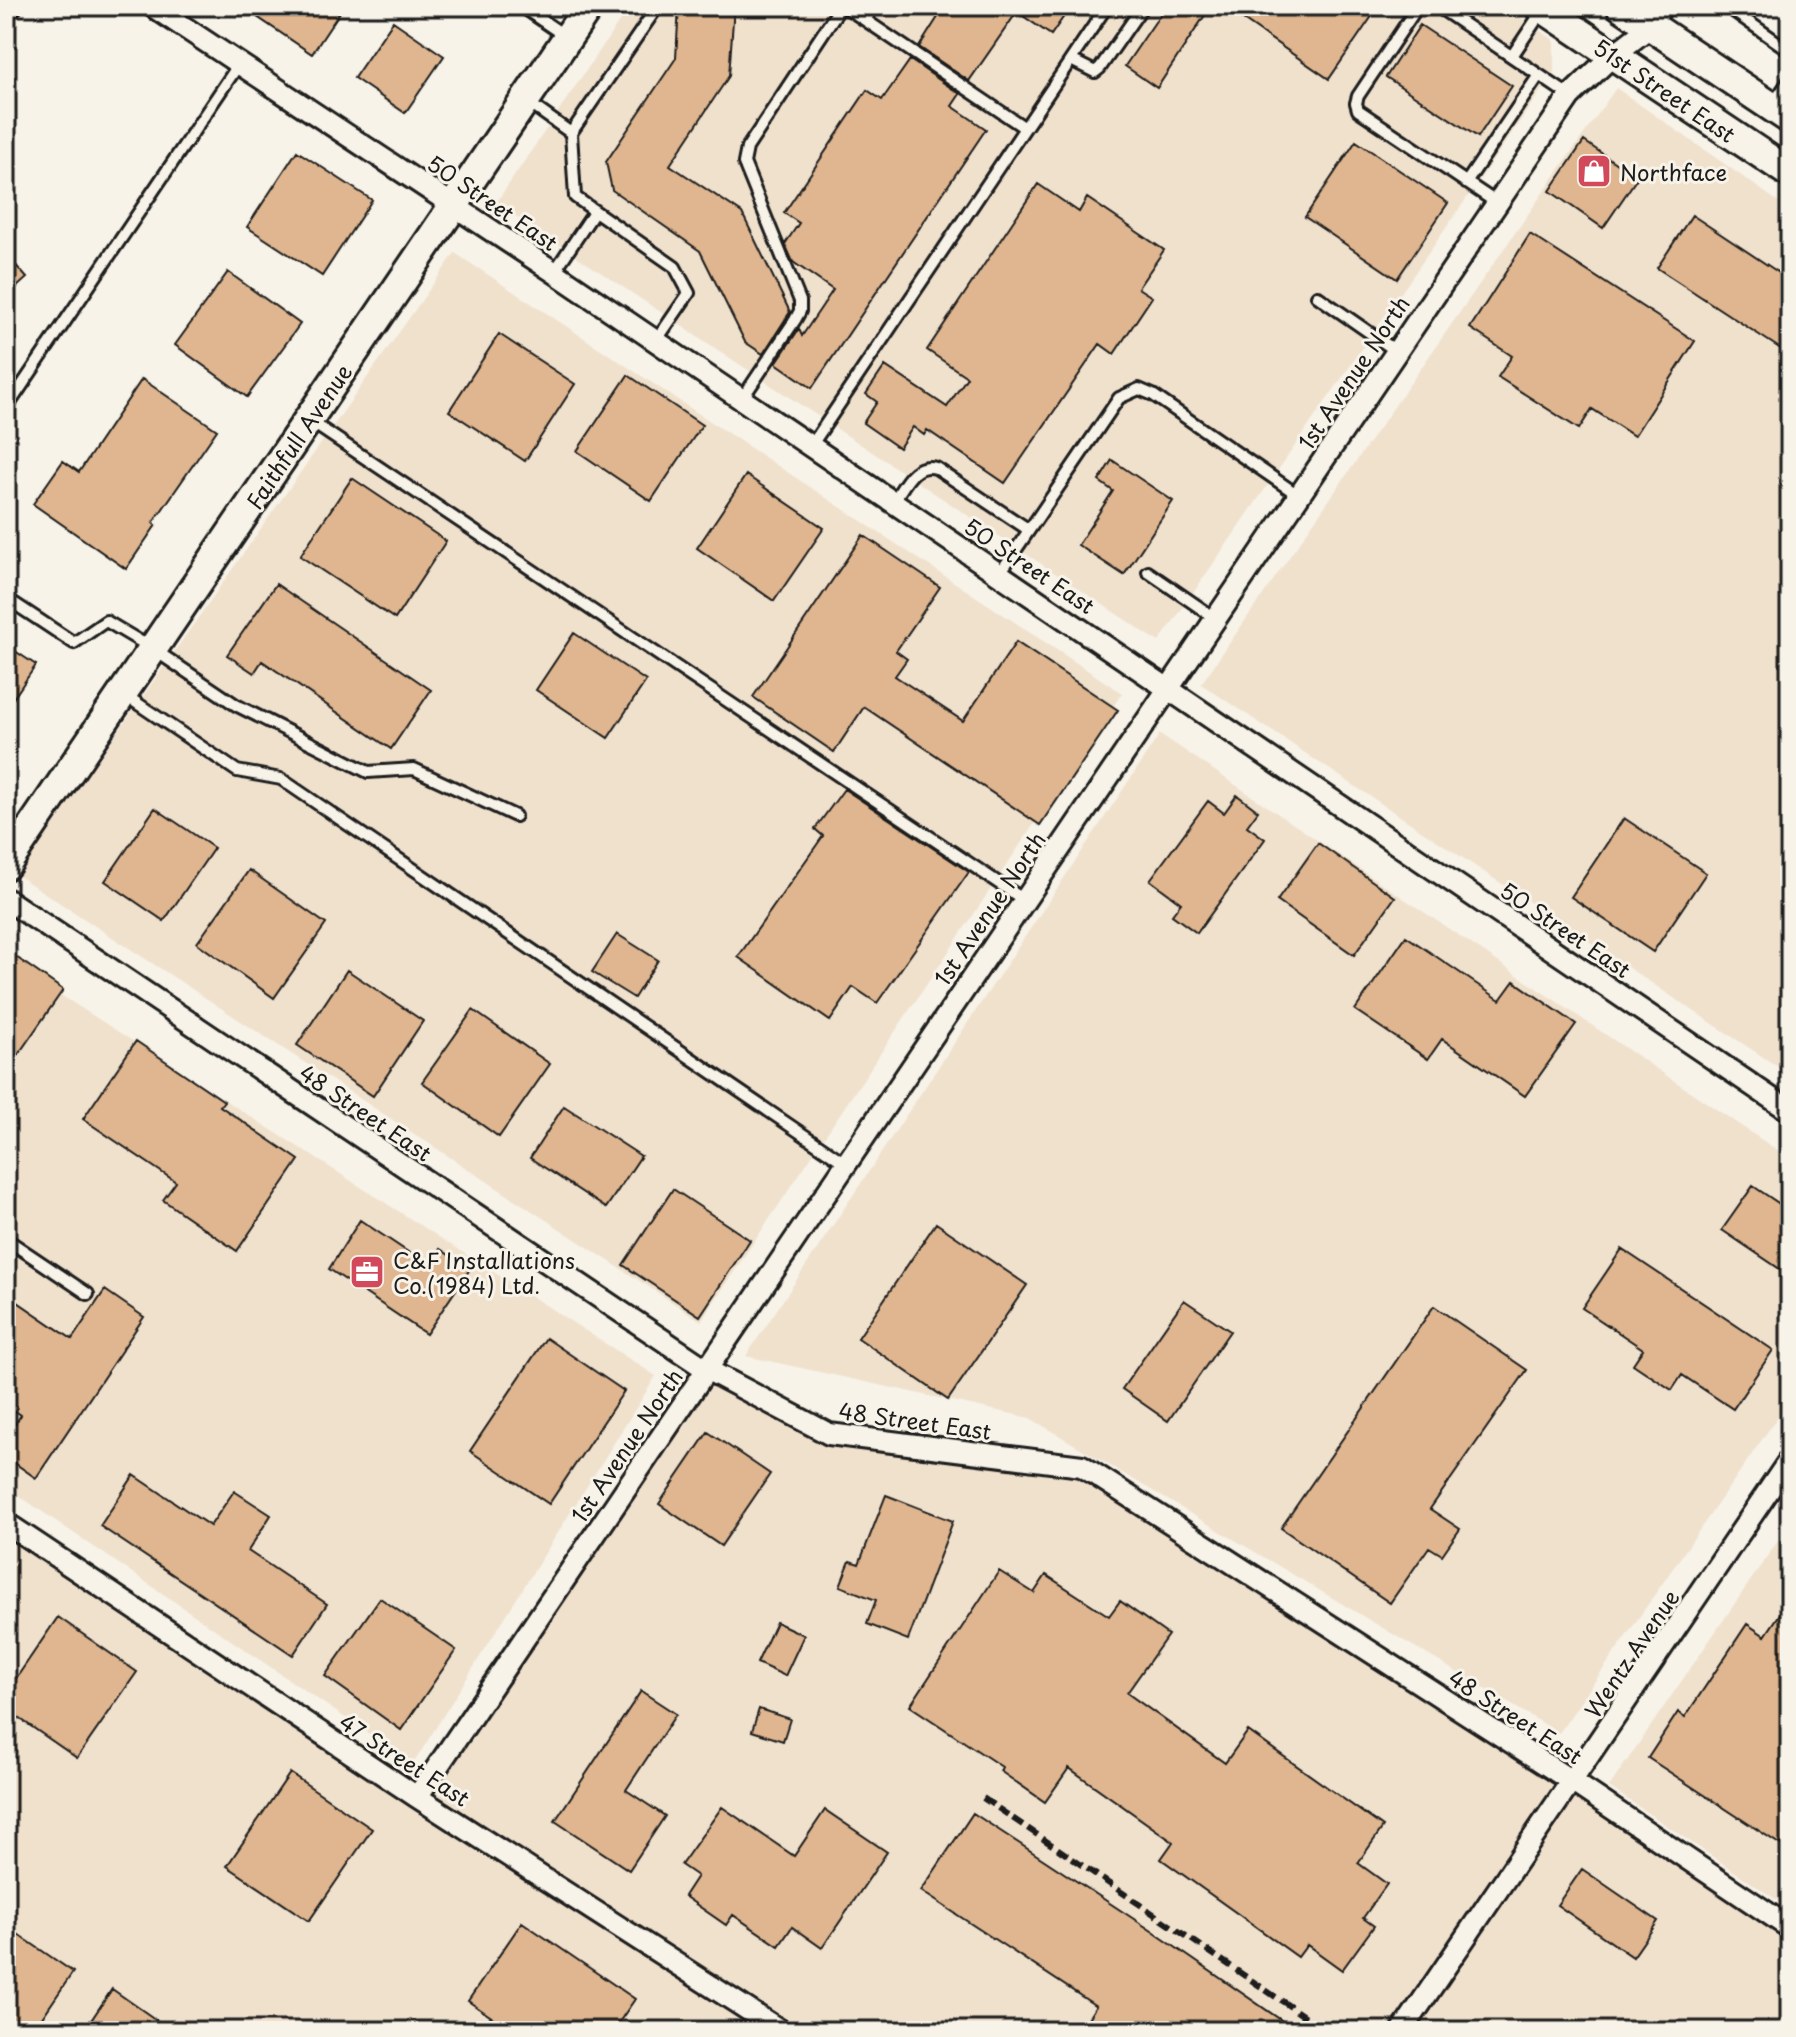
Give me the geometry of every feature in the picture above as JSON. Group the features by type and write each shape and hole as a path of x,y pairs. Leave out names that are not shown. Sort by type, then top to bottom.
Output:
{"street":[{"path":"6,10 11,6"},
{"name":"50 Street East","path":"152,6 454,204 1790,1111"},
{"name":"Faithfull Avenue","path":"6,865 589,6"},
{"name":"51st Street East","path":"1621,6 1661,16 1780,113"},
{"name":"51st Street East","path":"1543,7 1790,173"},
{"name":"1st Avenue North","path":"417,1797 1570,96 1661,16"},
{"name":"48 Street East","path":"6,899 706,1369 829,1434 1082,1466 1573,1782 1790,1928"},
{"name":"Wentz Avenue","path":"1402,2031 1790,1459"},
{"name":"47 Street East","path":"6,1523 417,1797 781,2031"}],"lane":[{"path":"521,6 567,38"},
{"path":"656,341 689,293 675,267 575,197 571,133 658,6"},
{"path":"742,399 800,311 800,301 744,163 747,148 843,6 1025,128"},
{"path":"865,20 874,6"},
{"path":"811,446 1107,6"},
{"path":"1071,60 1095,72 1143,6"},
{"path":"1418,6 1356,103 1358,110 1497,203"},
{"path":"1437,6 1570,96"},
{"path":"1726,6 1790,51"},
{"path":"1512,56 1543,7"},
{"path":"6,409 239,64"},
{"path":"1466,183 1539,75"},
{"path":"1780,113 1790,79"},
{"path":"525,100 571,133"},
{"path":"554,272 595,211"},
{"path":"1317,296 1396,351"},
{"path":"1000,573 1119,398 1139,389 1153,395 1298,495"},
{"path":"309,420 1024,900"},
{"path":"893,502 913,473 920,466 928,466 936,468 1029,530"},
{"path":"1148,572 1215,618"},
{"path":"6,598 74,643 106,621 236,705 368,772 414,769 515,816"},
{"path":"122,693 237,771 281,779 845,1163"},
{"path":"6,1239 88,1294"}],"shaded area":[{"path":"630,6 1503,6 1554,40 1554,72 1159,642 496,203"},
{"path":"1616,88 1790,210 1790,1075 1201,684"},
{"path":"455,253 1122,693 701,1321 17,875"},
{"path":"1160,734 1790,1159 1790,1399 1559,1733 1030,1418 746,1356"},
{"path":"6,960 656,1376 413,1764 6,1487"},
{"path":"706,1369 829,1434 1082,1466 1790,1928 1790,2031 6,2031 6,1523 417,1797"},
{"path":"1790,1523 1790,1909 1609,1787"}],"building":[{"path":"241,6 344,6 312,54"},
{"path":"679,6 734,6 729,76 670,165 742,213 790,312 763,354 745,342 700,251 612,190 606,162 676,58"},
{"path":"945,6 1071,6 1051,35 1017,12 969,81 919,47"},
{"path":"1166,6 1211,6 1157,88 1125,66"},
{"path":"1223,6 1379,6 1329,79"},
{"path":"393,21 444,56 405,113 354,78"},
{"path":"1420,25 1512,86 1478,137 1386,77"},
{"path":"910,60 960,94 952,106 986,129 812,388 776,363 799,329 802,336 833,290 793,262 785,244 799,223 784,213 867,90 882,100"},
{"path":"1356,141 1448,203 1397,279 1305,217"},
{"path":"1584,141 1637,178 1603,228 1550,191"},
{"path":"297,151 372,200 322,276 247,227"},
{"path":"1038,184 1079,212 1087,198 1164,250 1138,288 1152,297 1114,354 1100,344 1005,483 927,430 924,435 913,427 899,448 863,423 877,402 866,394 885,366 947,407 967,377 927,350"},
{"path":"1692,215 1790,280 1790,355 1657,268"},
{"path":"1530,234 1695,341 1634,436 1592,409 1579,429 1498,377 1512,356 1470,328"},
{"path":"6,254 27,278 6,297"},
{"path":"228,272 300,324 247,397 175,345"},
{"path":"499,334 575,384 525,461 449,411"},
{"path":"628,375 702,425 651,501 577,451"},
{"path":"142,379 217,430 153,523 156,525 126,569 33,504 63,461 79,472"},
{"path":"1112,460 1173,501 1124,575 1078,545 1113,491 1099,481"},
{"path":"746,475 824,528 774,601 697,548"},
{"path":"352,478 446,541 395,619 300,556"},
{"path":"863,535 940,587 896,651 907,659 895,676 963,721 1016,642 1118,710 1040,825 864,707 834,752 753,697"},
{"path":"276,584 431,690 391,749 262,661 254,673 227,655"},
{"path":"574,633 646,681 608,738 536,690"},
{"path":"6,645 36,665 6,709"},
{"path":"844,789 969,872 877,1003 853,987 830,1021 738,957 823,836 815,829"},
{"path":"1237,795 1258,811 1247,826 1265,839 1197,933 1172,915 1181,903 1150,880 1208,801 1224,813"},
{"path":"155,808 214,848 164,921 105,881"},
{"path":"1624,818 1706,873 1653,952 1571,897"},
{"path":"1318,843 1395,897 1354,955 1277,901"},
{"path":"249,870 326,924 274,998 197,943"},
{"path":"617,934 658,960 634,998 592,972"},
{"path":"1406,936 1500,1000 1514,981 1576,1024 1525,1096 1442,1039 1428,1059 1355,1010"},
{"path":"6,950 63,990 6,1072"},
{"path":"347,970 423,1021 373,1096 297,1045"},
{"path":"473,1010 550,1064 499,1137 422,1082"},
{"path":"136,1041 224,1101 220,1106 299,1160 237,1251 163,1200 176,1182 83,1119"},
{"path":"564,1106 641,1156 606,1208 530,1158"},
{"path":"1753,1186 1790,1211 1790,1276 1722,1230"},
{"path":"673,1189 750,1240 700,1316 623,1265"},
{"path":"360,1220 429,1266 440,1249 470,1269 426,1334 329,1269"},
{"path":"936,1223 1027,1285 948,1400 858,1338"},
{"path":"1622,1249 1773,1350 1733,1409 1682,1375 1672,1390 1633,1364 1643,1349 1582,1308"},
{"path":"105,1290 144,1317 36,1478 6,1457 6,1437 21,1415 6,1405 6,1294 72,1339"},
{"path":"1184,1300 1230,1331 1168,1421 1122,1389"},
{"path":"1434,1306 1527,1370 1430,1509 1460,1529 1442,1555 1429,1547 1390,1603 1281,1528"},
{"path":"546,1338 624,1391 549,1504 470,1451"},
{"path":"708,1432 770,1474 721,1546 659,1504"},
{"path":"134,1475 210,1526 234,1491 271,1515 248,1551 327,1604 293,1655 100,1526"},
{"path":"886,1495 953,1521 908,1640 867,1624 876,1600 840,1586 850,1561 859,1564"},
{"path":"999,1571 1034,1593 1046,1575 1109,1616 1120,1601 1168,1635 1127,1693 1225,1763 1248,1731 1383,1827 1358,1863 1387,1884 1363,1918 1374,1926 1342,1970 1307,1945 1298,1957 1161,1859 1173,1842 1069,1768 1045,1802 1000,1771 1002,1767 910,1706"},
{"path":"380,1598 456,1650 401,1730 325,1676"},
{"path":"1790,1599 1790,1851 1648,1758 1678,1712 1685,1717 1747,1624 1765,1636"},
{"path":"58,1617 137,1672 77,1758 6,1709 6,1693"},
{"path":"776,1622 804,1635 785,1676 757,1663"},
{"path":"641,1691 676,1714 626,1790 665,1816 629,1870 555,1821"},
{"path":"759,1709 790,1719 783,1741 752,1731"},
{"path":"290,1773 372,1829 309,1921 227,1866"},
{"path":"722,1807 794,1856 825,1810 887,1852 822,1948 792,1927 779,1946 733,1915 726,1925 684,1896 697,1876 681,1865"},
{"path":"973,1813 1297,2031 1103,2031 1087,2020 1096,2006 921,1891"},
{"path":"1582,1869 1658,1921 1633,1957 1557,1905"},
{"path":"522,1922 635,1999 613,2031 512,2031 468,2001"},
{"path":"6,1926 73,1972 33,2031 6,2031"},
{"path":"112,1989 172,2031 97,2031 88,2025"}],"railway":[{"path":"983,1798 1326,2031"}],"place":[{"name":"Northface","path":"1594,171"},
{"name":"C&F Installations Co.(1984) Ltd.","path":"367,1272"}]}
